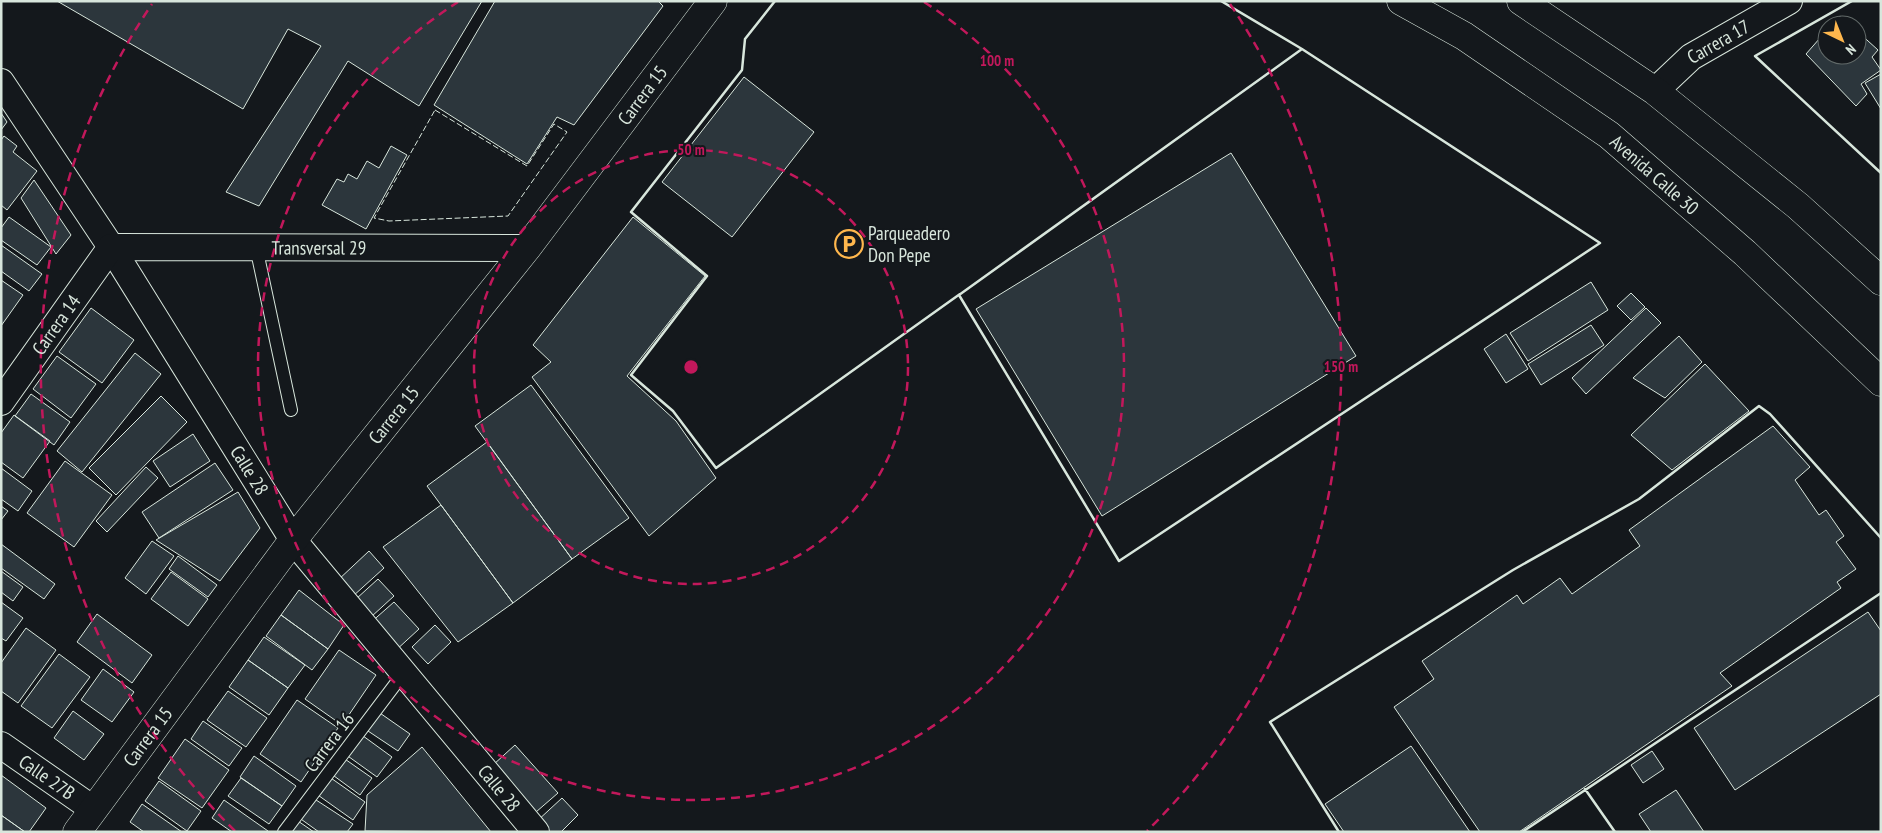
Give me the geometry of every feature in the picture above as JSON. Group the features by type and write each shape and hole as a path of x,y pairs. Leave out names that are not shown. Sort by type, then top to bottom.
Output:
{"main road":[{"name":"Carrera 15","path":"77,832 293,540 526,248 713,1"},
{"name":"Avenida Calle 30","path":"1402,1 1464,36 1609,135 1745,253 1881,382"},
{"path":"1521,1 1655,92 1798,206 1881,281"}],"street":[{"name":"Carrera 17","path":"1655,92 1691,56 1789,1"},
{"name":"Calle 28","path":"1,82 111,247 293,540 536,832"},
{"name":"Transversal 29","path":"111,247 526,248"},
{"name":"Carrera 14","path":"1,402 111,247"},
{"name":"Calle 27B","path":"1,745 93,809"}],"lane":[{"path":"256,247 291,410"},
{"name":"Carrera 16","path":"284,832 403,674"}],"building":[{"path":"57,1 482,1 419,106 348,61 259,206 226,192 321,46 288,29 243,109"},
{"path":"495,1 658,1 663,6 574,125 557,117 527,164 434,105"},
{"path":"1867,40 1878,50 1872,57 1881,70 1861,84 1867,94 1856,106 1806,54 1817,41 1817,65 1867,65"},
{"path":"1881,74 1881,109 1865,83"},
{"path":"744,77 814,132 732,237 662,182"},
{"path":"1,113 7,122 1,130"},
{"path":"4,136 17,146 13,152 37,171 7,210 1,205 1,140"},
{"path":"391,146 407,155 366,229 322,205 337,179 344,182 348,174 357,179 367,161 379,168"},
{"path":"1231,153 1356,356 1102,516 976,309"},
{"path":"34,180 71,235 56,254 21,198"},
{"path":"9,217 51,247 37,265 1,240 1,228"},
{"path":"633,217 705,276 627,376 676,421 716,478 649,536 532,377 551,362 533,345"},
{"path":"1,245 42,274 29,291 1,271"},
{"path":"1,280 23,295 1,326"},
{"path":"1591,282 1608,310 1528,361 1510,333"},
{"path":"1631,293 1645,307 1631,320 1617,306"},
{"path":"91,308 134,340 102,383 59,352"},
{"path":"1646,308 1661,323 1586,394 1572,378"},
{"path":"1591,325 1604,345 1541,385 1528,364"},
{"path":"1506,334 1528,369 1506,383 1484,349"},
{"path":"1679,336 1702,362 1665,398 1633,378"},
{"path":"135,353 161,374 82,472 57,451"},
{"path":"57,356 96,384 71,418 33,389"},
{"path":"1705,364 1749,411 1672,470 1631,435"},
{"path":"531,385 629,518 572,559 475,426"},
{"path":"31,394 70,422 54,445 15,416"},
{"path":"161,396 187,422 116,495 89,468"},
{"path":"14,415 50,441 23,478 1,462 1,433"},
{"path":"1773,426 1810,467 1795,480 1819,515 1826,510 1844,536 1836,542 1856,569 1837,582 1841,588 1720,673 1732,686 1519,832 1480,832 1394,707 1434,679 1422,661 1517,595 1523,604 1560,578 1572,594 1640,546 1629,530"},
{"path":"193,434 210,461 170,487 153,461"},
{"path":"487,442 572,559 513,603 427,486"},
{"path":"65,461 112,495 74,547 27,513"},
{"path":"215,463 233,490 159,538 142,512"},
{"path":"146,467 158,478 107,532 96,521"},
{"path":"1,468 32,491 18,511 1,499"},
{"path":"238,492 260,528 220,581 156,540"},
{"path":"441,505 513,603 458,642 383,547"},
{"path":"1,506 8,511 1,520"},
{"path":"152,541 174,556 146,594 125,578"},
{"path":"1,544 55,584 44,599 1,568"},
{"path":"369,551 384,568 352,597 337,581"},
{"path":"178,556 217,585 208,597 169,569"},
{"path":"1,571 23,587 13,601 1,592"},
{"path":"171,572 208,599 188,626 151,599"},
{"path":"378,579 394,596 371,617 356,599"},
{"path":"299,590 344,625 328,649 281,615"},
{"path":"1,602 23,618 6,641 1,638"},
{"path":"394,602 419,629 394,652 369,624"},
{"path":"1868,612 1881,631 1881,694 1735,790 1694,728"},
{"path":"97,614 152,655 132,683 77,642"},
{"path":"281,615 328,649 312,670 266,636"},
{"path":"435,625 451,642 428,664 412,647"},
{"path":"26,628 56,650 18,703 1,691 1,663"},
{"path":"264,637 305,665 288,688 248,660"},
{"path":"339,650 376,675 342,725 305,699"},
{"path":"59,654 90,677 52,728 21,706"},
{"path":"248,660 288,688 269,715 229,687"},
{"path":"103,669 134,692 112,722 81,700"},
{"path":"228,691 267,718 246,747 207,720"},
{"path":"297,700 338,728 301,782 260,754"},
{"path":"73,711 104,734 84,760 54,738"},
{"path":"377,711 410,734 398,751 365,729"},
{"path":"203,721 242,748 229,766 191,739"},
{"path":"359,733 392,757 377,777 345,754"},
{"path":"185,739 229,770 202,808 158,778"},
{"path":"515,745 558,793 536,812 493,765"},
{"path":"1411,746 1470,832 1344,832 1325,804"},
{"path":"422,747 491,832 365,831 367,795"},
{"path":"1652,751 1664,769 1643,783 1631,765"},
{"path":"254,756 296,786 282,806 240,777"},
{"path":"342,757 372,778 360,795 330,773"},
{"path":"1,775 46,808 29,832 25,832 1,815"},
{"path":"328,776 365,802 353,820 315,793"},
{"path":"241,778 282,806 269,824 228,796"},
{"path":"159,781 201,811 187,831 145,801"},
{"path":"1676,790 1704,832 1651,832 1639,814"},
{"path":"313,798 353,824 347,832 319,832 298,817"},
{"path":"562,798 578,815 561,832 545,832 536,822"},
{"path":"224,800 268,831 232,832 212,818"},
{"path":"142,804 182,832 144,832 130,822"},
{"path":"1,815 25,832 1,832"},
{"path":"295,819 314,832 286,832"}],"fence":[{"path":"435,110 527,166 554,124 567,132 508,216 389,221 374,218 435,110"}],"wall":[{"path":"775,1 745,39 742,70 631,212 707,276 631,375 673,411 716,468 960,294"},
{"path":"1221,1 1302,49"},
{"path":"1852,1 1755,56 1881,173"},
{"path":"1302,49 1600,243 1119,561 959,295 1302,49"},
{"path":"1339,832 1270,722 1513,570 1639,499 1759,406 1770,414 1881,538"},
{"path":"1522,832 1881,593"},
{"path":"1585,789 1615,832"}],"place":[{"name":"Parqueadero Don Pepe","path":"849,244"}]}
